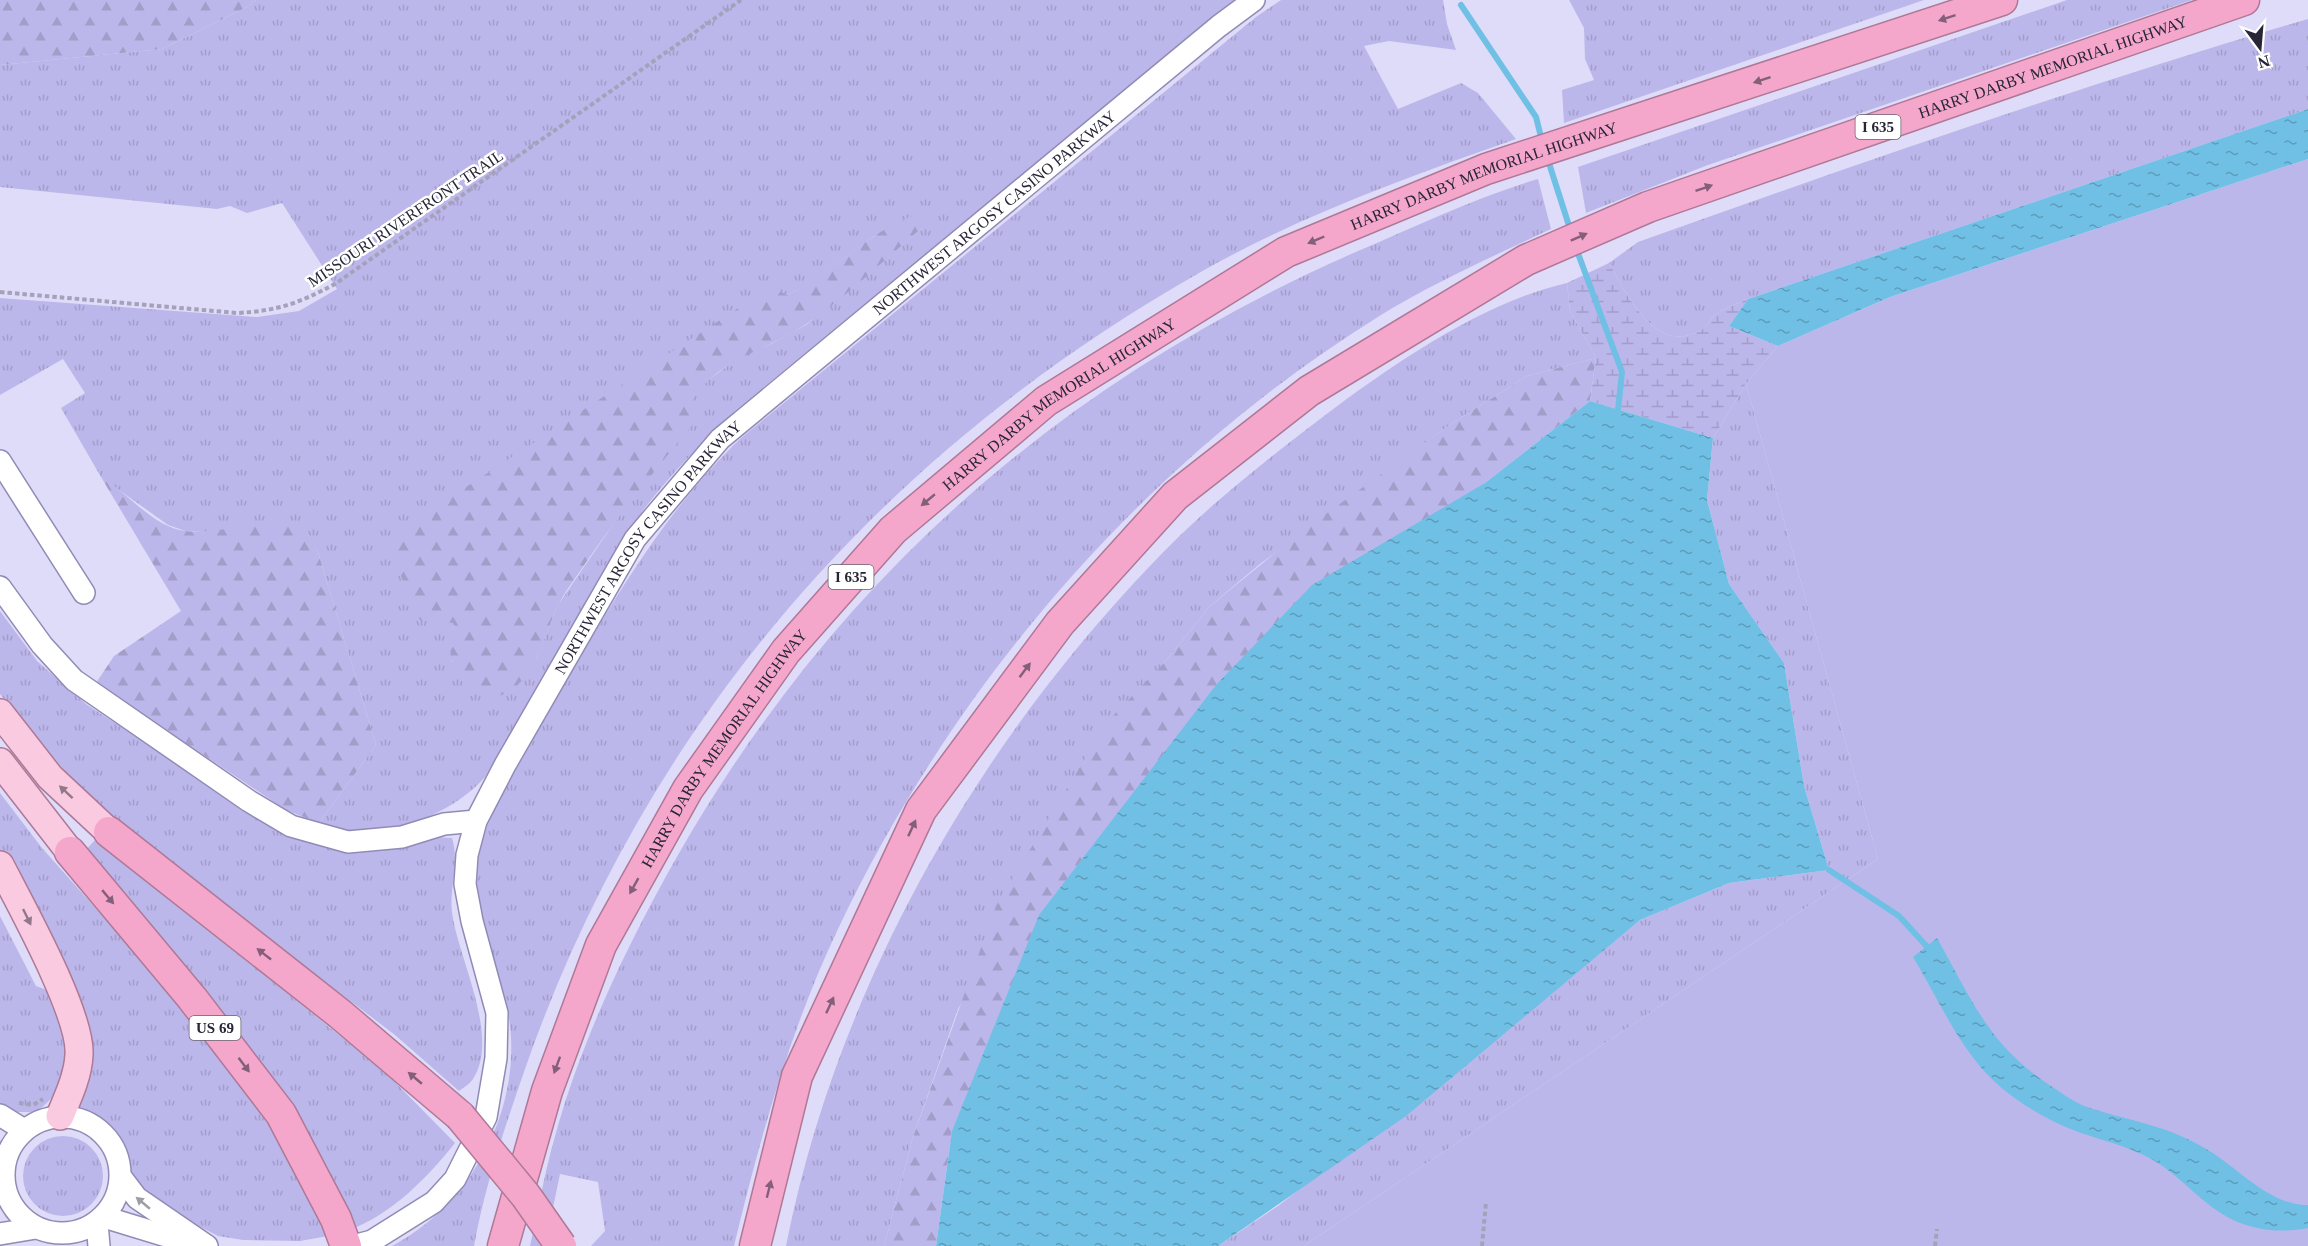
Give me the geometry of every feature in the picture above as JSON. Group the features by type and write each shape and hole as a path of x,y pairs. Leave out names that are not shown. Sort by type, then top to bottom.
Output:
{"highway":[{"name":"HARRY DARBY MEMORIAL HIGHWAY","path":"503,1246 547,1091 602,945 688,789 786,651 893,530 1046,401 1286,252 1486,169 2002,0"},
{"name":"HARRY DARBY MEMORIAL HIGHWAY","path":"755,1246 797,1076 921,810 1060,623 1175,496 1309,391 1526,260 1648,207 2244,0"},
{"path":"109,832 340,1014 460,1116 526,1196 561,1246"},
{"name":"US 69","path":"70,852 192,998 281,1114 341,1233"}],"main road":[{"path":"0,713 50,777 109,832"},
{"name":"US 69","path":"0,762 70,852"},
{"path":"0,865 50,965 73,1025 80,1053 73,1083 60,1116"}],"street":[{"name":"NORTHWEST ARGOSY CASINO PARKWAY","path":"353,1246 372,1241 434,1202 455,1179 486,1117 496,1058 497,1013 472,921 465,884 467,855 476,821 635,539 720,439 1219,26 1254,0"},
{"path":"0,461 84,593"},
{"path":"0,587 42,645 74,680 249,801 291,826 348,842 402,837 444,824 476,821"},
{"path":"7,1108 24,1130"},
{"path":"52,1236 15,1208 2,1172 12,1145 24,1130 41,1120 60,1116 79,1119 97,1127 110,1141 119,1158 121,1177 118,1193 100,1220 99,1246"},
{"path":"121,1177 143,1203 205,1246"},
{"path":"0,1234 52,1236 70,1233 100,1220 205,1246"}],"path":[{"name":"MISSOURI RIVERFRONT TRAIL","path":"0,292 237,313 271,311 298,304 334,284 741,0"},
{"path":"7,1108 33,1105 49,1092"},
{"path":"1482,1246 1486,1202"},
{"path":"1935,1246 1937,1229"}],"green space":[{"path":"0,0 256,0 247,7 162,49 0,65"},
{"path":"256,0 1235,0 736,410 700,445 644,509 485,777 460,799 431,816 398,827 365,832 319,823 376,745 318,552 308,535 185,531 168,525 101,477 61,408 85,393 63,359 0,395 0,298 257,317 299,311 337,289 282,203 247,213 230,206 217,209 0,187 0,65 162,49 247,7","holes":["922,228 806,325 771,344 742,355 699,387 629,501 558,605 536,659 451,662 454,622 787,295 810,284 874,236"]},
{"path":"1281,0 1443,0 1447,24 1456,50 1389,41 1364,46 1398,109 1461,83 1478,93 1516,139 1354,199 1276,233 1199,273 1084,345 977,425 878,513 788,609 708,712 637,824 576,943 525,1069 490,1178 474,1246 392,1246 422,1227 448,1204 470,1176 488,1145 501,1112 509,1078 511,1042 507,1007 475,900 475,871 480,845 507,785 585,649 672,515 705,475 741,438 1256,17"},
{"path":"1569,0 1924,0 1564,123 1562,90 1594,80 1585,59 1584,28"},
{"path":"2067,0 2192,0 1708,165 1586,213 1578,167"},
{"path":"2308,19 2308,109 1748,299 1717,313 1698,332 1682,336 1668,334 1655,328 1633,304 1609,263 1638,242 1805,183 2055,98"},
{"path":"2308,159 2308,1246 1304,1246 1878,859 1746,384 1778,346 1890,297"},
{"path":"1538,179 1551,229 1422,291 1381,315 1295,373 1214,438 1137,508 1066,583 1000,664 940,749 886,837 838,929 791,1045 754,1165 734,1246 591,1246 605,1231 598,1182 560,1174 545,1246 530,1246 550,1153 574,1076 599,1012 642,921 721,784 791,685 868,594 952,510 1044,434 1141,366 1246,305 1358,251 1469,203"},
{"path":"915,215 922,228 835,303 790,334 727,366 700,389 690,404 694,423 624,510 567,590 538,655 524,678 504,694 495,696 479,694 465,685 455,671 451,659 454,623 420,620 392,555 393,541 404,528 770,287 787,295 820,276 881,232"},
{"path":"1609,263 1633,304 1655,328 1668,334 1682,336 1698,332 1717,313 1748,299 1729,326 1778,346 1746,384 1713,438 1590,401 1596,358 1570,311 1567,283"},
{"path":"1567,283 1570,311 1596,358 1527,376 1454,422 1260,564 1210,606 1164,663 958,1009 913,1137 884,1246 786,1246 809,1152 839,1059 876,969 919,882 969,798 1024,717 1084,640 1148,568 1189,527 1255,470 1351,396 1409,356 1471,320 1503,304"},
{"path":"1596,358 1590,401 1485,483 952,1131 936,1246 884,1246 913,1137 996,906 1107,722 1164,663 1210,606 1302,531 1454,422 1527,376"},
{"path":"1746,384 1878,859 1304,1246 1218,1246 1278,1206 1523,1015 1640,920 1729,883 1829,870 1804,786 1784,663 1729,584 1707,500 1713,438"},
{"path":"101,477 162,523 174,528 199,531 251,526 285,526 299,529 312,539 318,552 376,745 319,823 286,810 96,683 114,656 181,611"},
{"path":"0,611 37,661 86,704 278,830 335,849 367,850 434,837 452,838 455,866 452,912 455,930 475,996 482,1041 480,1061 470,1083 459,1091 395,1035 143,843 74,780 39,744 0,694"},
{"path":"0,793 42,848 220,1048 293,1160 328,1236 300,1241 243,1240 218,1236 153,1200 136,1182 117,1133 95,1115 72,1107 84,1068 0,857"},
{"path":"96,839 385,1072 455,1143 408,1194 366,1223 350,1230 82,854"},
{"path":"0,916 36,986 52,992 65,1022 67,1047 64,1073 54,1095 35,1112 12,1112 0,1105"},
{"path":"63,1136 78,1139 91,1148 100,1161 103,1176 100,1191 91,1204 78,1213 63,1216 48,1213 35,1204 26,1191 23,1176 26,1161 35,1148 48,1139"}],"water":[{"path":"2308,109 2308,159 1890,297 1778,346 1729,326 1748,299"},
{"path":"1590,401 1713,438 1707,500 1729,584 1784,663 1804,786 1829,870 1729,883 1640,920 1406,1116 1218,1246 936,1246 952,1131 1039,915 1216,685 1312,585 1485,483"},
{"path":"1937,938 1983,1019 1995,1036 2027,1069 2082,1105 2160,1128 2188,1139 2215,1155 2266,1192 2294,1204 2308,1205 2308,1228 2270,1230 2251,1227 2233,1220 2212,1207 2153,1160 2057,1123 2034,1111 2003,1089 1985,1072 1964,1045 1913,957"}],"waterway":[{"path":"1461,5 1536,117 1542,141"},
{"path":"1547,157 1571,232"},
{"path":"1576,248 1622,372 1618,410"},
{"path":"1829,870 1899,916 1931,951"}]}
